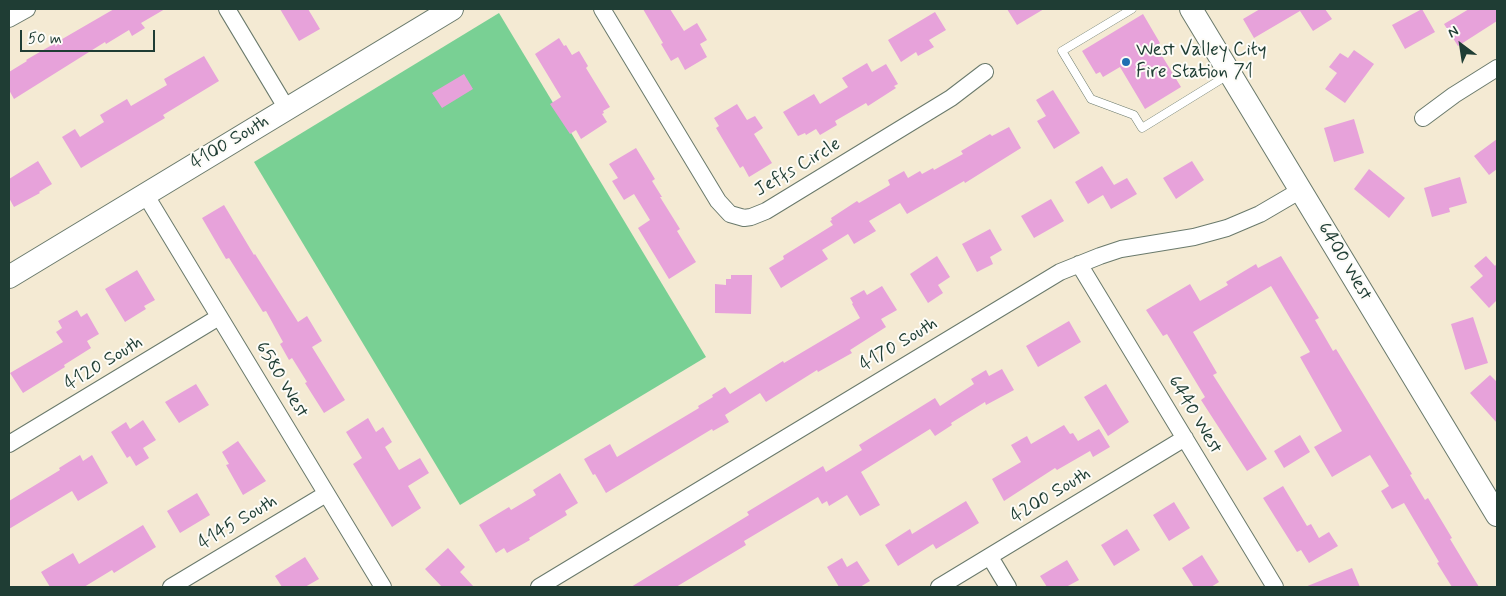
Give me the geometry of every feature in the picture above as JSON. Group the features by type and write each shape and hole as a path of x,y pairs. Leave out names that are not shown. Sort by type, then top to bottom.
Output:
{"street":[{"path":"9,20 26,9"},
{"path":"227,9 287,109"},
{"name":"4100 South","path":"9,277 452,9"},
{"name":"Jeffs Circle","path":"602,9 718,202 730,214 744,218 758,215 774,206 950,98 985,72"},
{"name":"6400 West","path":"1191,9 1497,515"},
{"path":"1423,118 1454,95 1497,68"},
{"name":"4170 South","path":"539,587 1044,280 1079,264 1121,249 1194,237 1227,228 1260,214 1301,190"},
{"name":"6580 West","path":"145,194 383,587"},
{"name":"6440 West","path":"1079,264 1275,587"},
{"name":"4120 South","path":"9,444 219,317"},
{"name":"4200 South","path":"939,587 1184,438"},
{"name":"4145 South","path":"171,587 326,494"},
{"path":"990,557 1008,587"}],"lane":[{"path":"1132,9 1062,51 1091,99 1134,115 1142,128 1230,74"}],"green space":[{"path":"499,13 706,357 460,505 254,162"}],"building":[{"path":"114,9 165,9 141,23 145,28 132,36 129,30 106,44 105,42 14,99 9,90 9,72 26,60"},
{"path":"280,9 308,9 320,29 299,41"},
{"path":"643,9 670,9 684,31 697,23 707,40 700,44 707,57 685,70 678,57 671,61"},
{"path":"1007,9 1044,9 1017,25"},
{"path":"1260,9 1325,9 1332,19 1313,31 1300,11 1254,38 1243,19"},
{"path":"1422,9 1435,32 1405,49 1392,25"},
{"path":"1469,9 1497,9 1497,21 1458,46 1444,24"},
{"path":"935,12 946,30 929,40 934,47 918,56 916,52 901,62 888,40"},
{"name":"West Valley City Fire Station 71","path":"1143,14 1160,43 1156,46 1181,87 1145,109 1120,67 1103,77 1100,72 1096,74 1082,51"},
{"path":"559,38 572,55 579,51 588,66 586,68 610,107 603,111 604,113 602,114 607,122 581,139 576,130 570,134 550,104 561,97 535,54"},
{"path":"1354,50 1374,64 1345,103 1325,89 1337,73 1329,67 1340,53 1348,58"},
{"path":"204,56 219,81 163,115 165,118 81,168 62,137 75,129 80,137 104,122 100,115 127,99 131,106 167,85 164,79"},
{"path":"867,63 872,72 886,64 898,84 894,86 896,88 868,106 866,103 835,121 837,125 820,135 816,129 806,135 805,133 798,136 783,112 814,94 820,104 848,87 842,78"},
{"path":"464,74 473,89 442,108 432,93"},
{"path":"1053,90 1080,133 1054,149 1037,121 1046,116 1036,100"},
{"path":"737,104 747,120 755,116 763,128 754,134 772,163 749,177 743,166 740,168 716,128 719,126 714,118"},
{"path":"1354,119 1364,153 1334,162 1324,128"},
{"path":"1009,127 1021,148 965,183 964,181 907,214 900,203 869,221 876,231 854,244 848,234 822,250 828,259 781,288 769,268 784,259 783,256 833,225 830,221 832,220 831,218 857,201 859,203 890,185 888,180 904,171 908,178 920,171 922,174 933,168 934,170 963,154 961,151 990,134 992,136"},
{"path":"1497,139 1497,169 1489,175 1474,156"},
{"path":"636,148 655,179 652,181 662,197 660,197 680,229 677,231 696,262 669,279 638,228 650,220 634,194 624,200 612,181 618,178 609,164"},
{"path":"38,161 52,184 14,207 9,198 9,179"},
{"path":"1192,161 1204,180 1176,199 1163,178"},
{"path":"1102,166 1114,185 1127,178 1137,194 1111,209 1103,195 1088,204 1075,182"},
{"path":"1369,169 1405,198 1389,218 1354,189"},
{"path":"1460,177 1467,203 1449,208 1450,212 1432,217 1424,188"},
{"path":"1051,199 1064,221 1034,238 1021,216"},
{"path":"224,205 298,322 307,316 322,341 312,347 345,400 324,413 292,358 289,360 280,344 283,342 266,311 263,312 229,258 226,259 202,218"},
{"path":"990,229 1002,250 990,257 993,264 977,272 962,244"},
{"path":"937,256 950,277 938,285 943,293 928,303 910,274"},
{"path":"1281,256 1319,318 1315,320 1333,351 1336,349 1412,474 1410,475 1425,500 1428,498 1479,587 1452,587 1404,503 1392,509 1381,491 1389,486 1370,455 1332,477 1314,447 1342,431 1300,357 1310,352 1271,286 1193,332 1217,373 1213,375 1267,459 1247,471 1201,400 1205,397 1167,334 1163,336 1146,310 1190,284 1200,301 1228,285 1226,282 1256,264 1258,268"},
{"path":"1486,256 1495,266 1497,263 1497,300 1489,308 1470,287 1483,276 1474,266"},
{"path":"137,270 155,300 144,306 146,309 125,322 105,289"},
{"path":"731,275 752,275 751,314 715,313 715,284 726,285 726,279 731,279"},
{"path":"882,286 897,310 881,319 886,327 850,350 852,353 818,372 817,370 766,402 760,393 725,415 729,422 713,431 712,429 606,493 595,474 593,475 584,459 610,444 617,457 699,408 698,406 725,387 730,394 783,361 784,363 860,318 850,298 864,290 867,295"},
{"path":"77,310 81,317 87,313 99,334 87,341 91,348 23,393 10,373 63,342 56,332 62,328 58,321"},
{"path":"1473,317 1488,363 1465,370 1451,324"},
{"path":"1069,321 1081,342 1038,367 1026,346"},
{"path":"1002,369 1014,390 986,405 985,402 951,423 952,425 935,436 930,429 861,472 880,505 860,516 847,495 829,506 827,501 822,504 818,497 744,541 746,545 676,587 631,587 749,515 747,512 823,466 826,472 862,450 859,445 935,398 940,406 974,384 971,379 986,370 989,376"},
{"path":"1490,375 1497,382 1497,423 1470,393"},
{"path":"196,384 209,405 179,423 165,402"},
{"path":"1106,384 1129,422 1108,436 1084,397"},
{"path":"368,418 376,432 383,427 392,442 385,447 399,470 420,458 429,473 408,486 421,508 392,527 353,464 362,458 346,432"},
{"path":"143,420 156,440 143,448 149,458 136,466 130,456 127,458 111,432 126,422 130,429"},
{"path":"1064,425 1070,434 1073,433 1078,441 1099,429 1110,447 1093,457 1090,451 1057,470 1055,468 1004,501 992,479 1021,462 1011,445 1027,436 1031,444"},
{"path":"1300,435 1310,452 1284,468 1274,451"},
{"path":"238,441 266,481 243,495 226,465 229,464 222,452"},
{"path":"80,455 83,461 92,455 108,483 78,501 72,491 9,529 9,501 60,470 59,468"},
{"path":"560,473 578,503 565,511 567,515 529,538 530,540 507,553 504,548 496,553 479,525 509,507 511,510 536,495 533,490"},
{"path":"1283,486 1307,526 1311,524 1319,538 1329,532 1338,546 1309,563 1301,550 1297,552 1263,498"},
{"path":"197,493 210,515 180,533 167,511"},
{"path":"966,501 979,523 936,549 933,544 898,566 885,545 910,529 912,534"},
{"path":"1174,502 1190,528 1169,541 1153,515"},
{"path":"143,525 156,547 114,573 112,570 84,587 50,587 41,572 73,553 79,564"},
{"path":"1127,529 1140,550 1114,566 1101,545"},
{"path":"448,548 465,567 460,572 474,587 442,587 425,569"},
{"path":"1202,555 1219,582 1211,587 1194,587 1182,568"},
{"path":"305,557 319,579 305,587 282,587 275,576"},
{"path":"842,558 847,567 857,561 870,581 860,587 839,587 827,567"},
{"path":"1067,560 1079,580 1066,587 1047,587 1040,576"},
{"path":"1352,568 1360,587 1305,587"}],"place":[{"name":"West Valley City Fire Station 71","path":"1126,62"}]}
